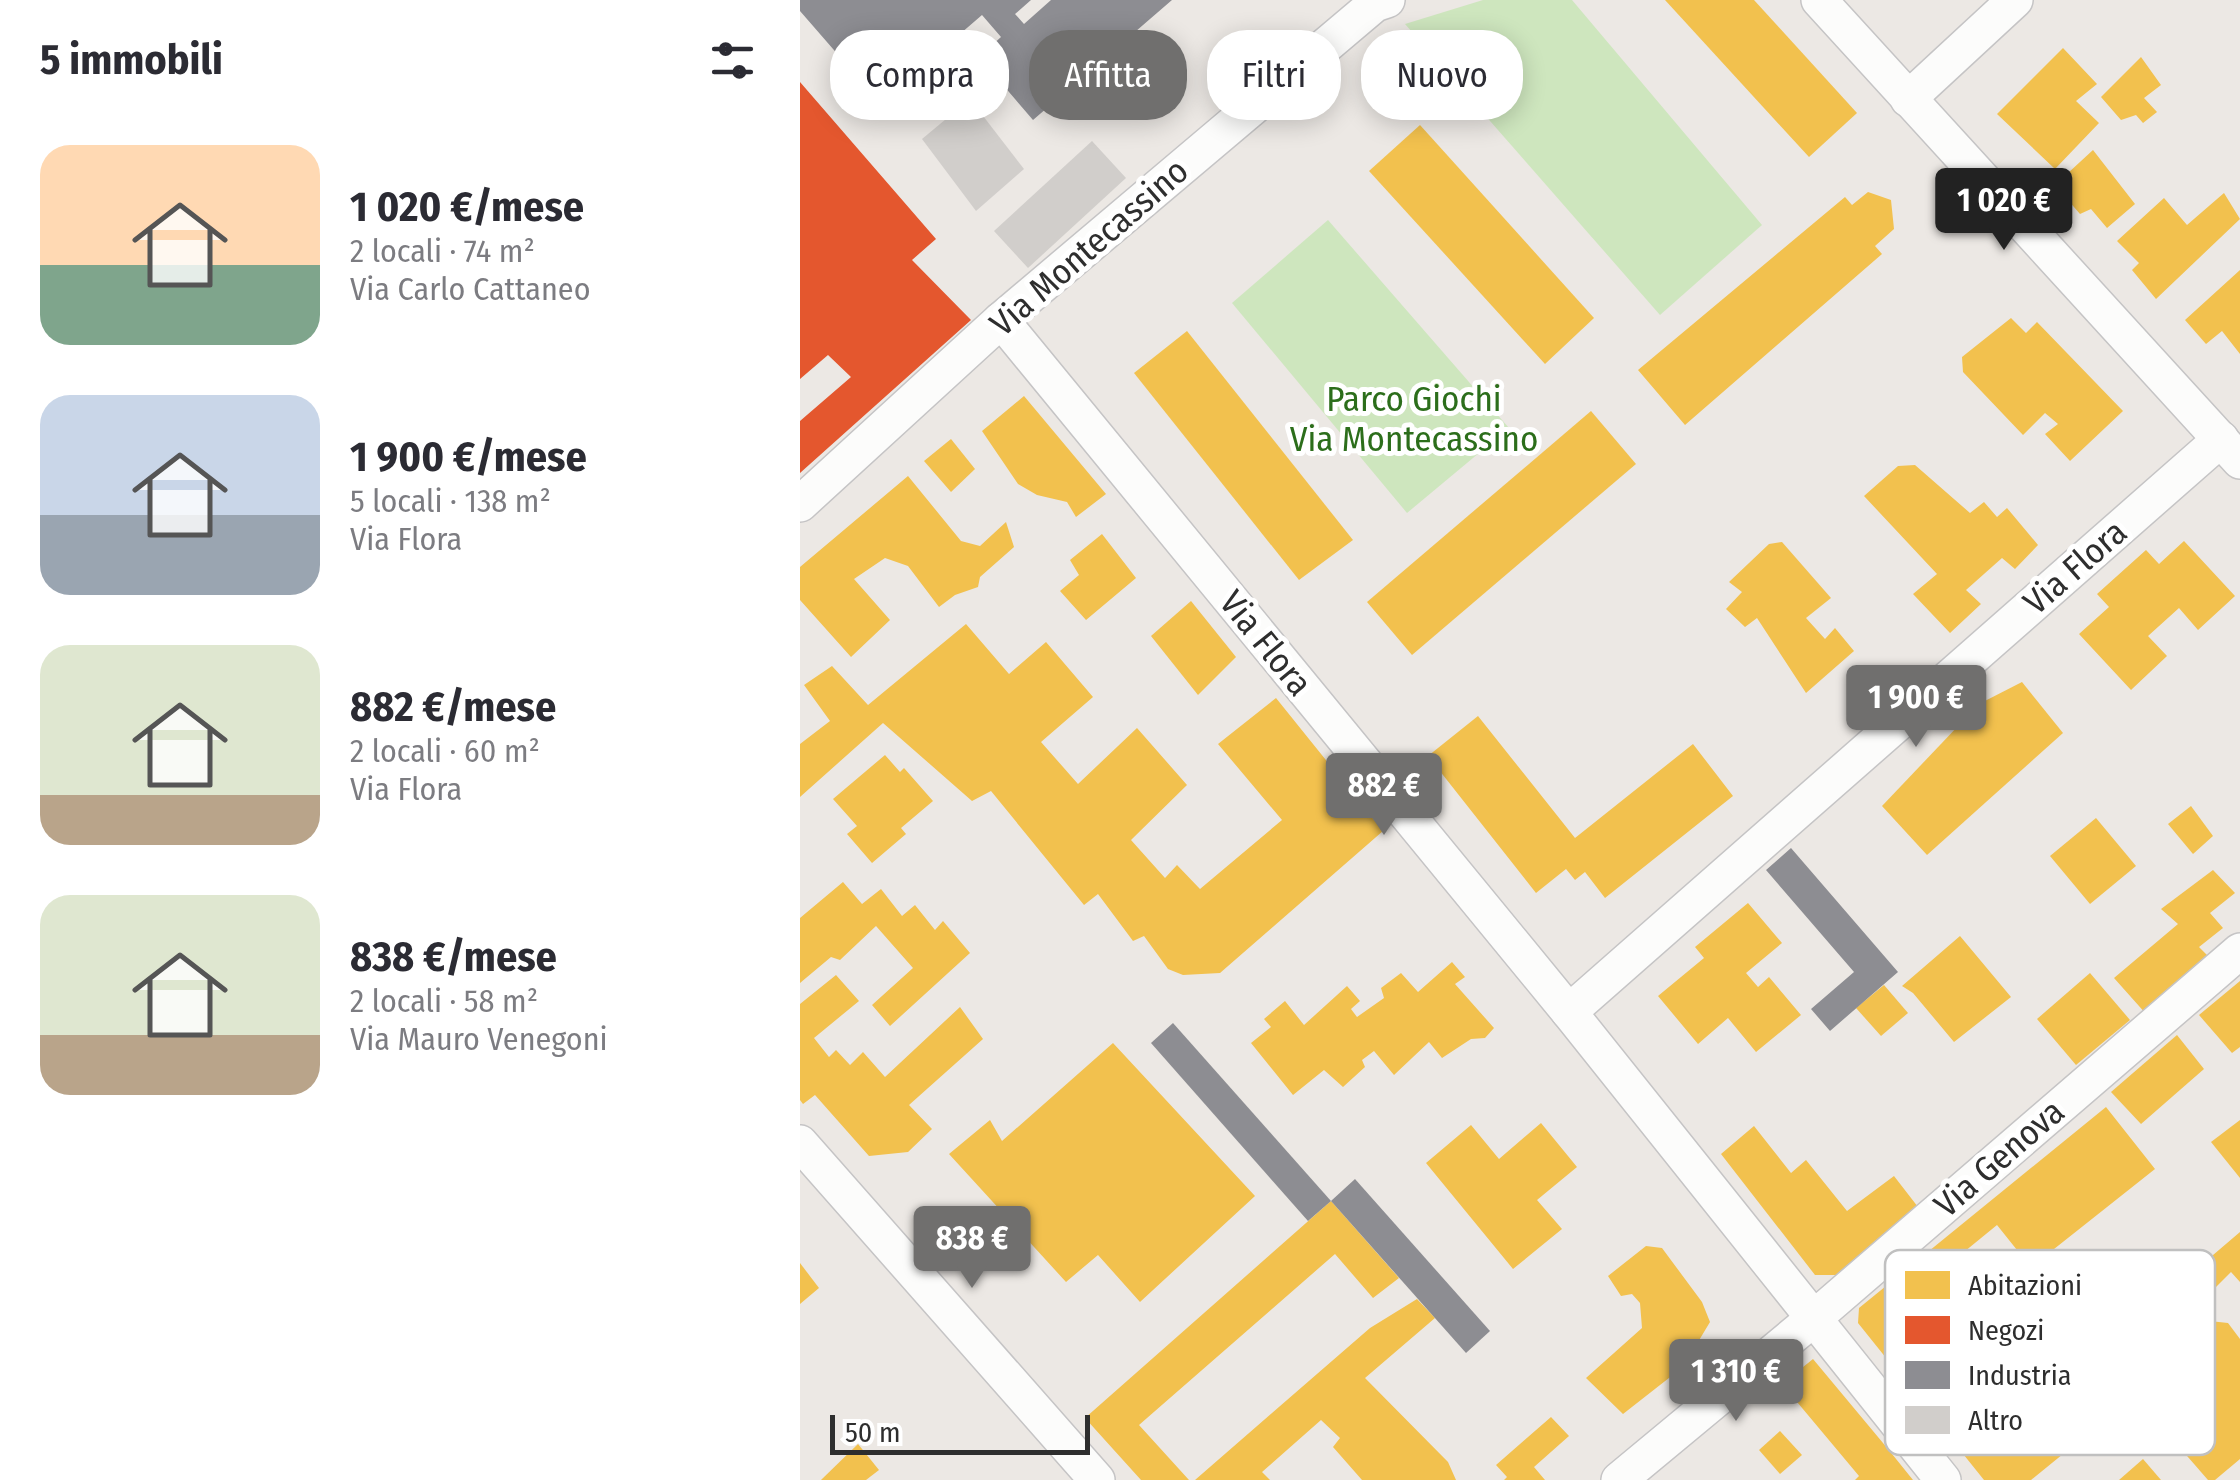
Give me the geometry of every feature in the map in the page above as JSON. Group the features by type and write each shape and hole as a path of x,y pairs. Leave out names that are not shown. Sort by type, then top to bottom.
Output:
{"street":[{"name":"Via Montecassino","path":"800,504 1001,320 1375,4 1387,0"},
{"path":"1818,0 2230,450"},
{"path":"1908,100 2015,0"},
{"name":"Via Flora","path":"1001,320 1568,1012 1885,1408"},
{"name":"Via Flora","path":"1568,1012 2230,450"},
{"name":"Via Genova","path":"1893,1250 2240,951"},
{"path":"800,1144 1097,1480"},
{"name":"Via Genova","path":"1619,1480 1885,1257"},
{"name":"Via Flora","path":"1923,1455 1943,1480"}],"green space":[{"path":"1483,0 1572,0 1762,225 1660,315 1489,120 1523,120 1523,30 1410,30 1405,24"},
{"name":"Parco Giochi Via Montecassino","path":"1328,220 1509,428 1407,513 1232,303"}],"building: Abitazioni":[{"path":"1665,0 1754,0 1857,113 1809,157"},
{"path":"2063,48 2097,84 2076,101 2099,123 2055,169 1997,114"},
{"path":"2141,57 2161,85 2144,98 2157,112 2143,123 2136,115 2121,120 2101,97"},
{"path":"1420,125 1594,318 1545,364 1369,171"},
{"path":"2093,150 2135,204 2107,228 2091,209 2080,214 2055,185"},
{"path":"1868,192 1891,200 1894,229 1875,246 1882,254 1685,425 1638,370 1845,197 1852,205"},
{"path":"2224,193 2240,219 2156,299 2132,270 2139,263 2117,241 2164,198 2187,225"},
{"path":"2240,270 2240,354 2222,331 2206,344 2185,320"},
{"path":"2011,318 2026,333 2037,322 2123,411 2070,461 2045,434 2058,424 2045,413 2023,435 1963,372 1962,357"},
{"path":"1187,331 1353,540 1299,580 1134,373"},
{"path":"1024,396 1106,494 1076,517 1067,502 1037,495 1018,484 982,431"},
{"path":"1591,411 1636,464 1412,655 1367,602"},
{"path":"951,439 975,469 951,492 924,461"},
{"path":"1915,465 1970,513 1984,502 1997,517 2007,508 2038,545 2015,569 2002,558 1966,590 1981,604 1950,633 1913,594 1937,574 1864,496 1898,466"},
{"path":"908,476 961,541 980,546 1006,522 1014,547 980,577 978,587 955,595 939,607 908,566 885,558 854,579 890,620 851,657 800,600 800,567"},
{"path":"1102,534 1136,578 1086,620 1060,591 1079,575 1070,560"},
{"path":"2184,541 2235,596 2198,630 2179,608 2148,636 2167,656 2131,690 2079,634 2109,607 2097,594 2146,550 2159,564"},
{"path":"1782,542 1831,598 1806,618 1825,639 1835,628 1854,651 1806,693 1757,618 1745,627 1726,609 1742,592 1729,582 1769,544"},
{"path":"1191,601 1236,657 1198,695 1151,636"},
{"path":"966,624 1009,674 1046,642 1093,697 1041,742 1078,784 1137,728 1187,785 1131,840 1165,878 1177,865 1200,889 1282,820 1218,744 1276,698 1383,831 1220,973 1183,975 1168,969 1144,936 1133,941 1098,894 1084,905 991,791 972,801 883,723 800,797 800,744 830,721 804,685 832,666 868,705"},
{"path":"2022,682 2063,733 1927,855 1882,806 1979,704"},
{"path":"1478,716 1575,838 1693,744 1733,796 1605,898 1585,872 1575,880 1566,869 1536,893 1428,756"},
{"path":"885,755 900,772 904,768 933,801 901,828 906,834 872,863 847,834 857,826 833,799"},
{"path":"2191,806 2213,836 2193,854 2168,824"},
{"path":"2096,818 2136,866 2090,904 2050,856"},
{"path":"2213,870 2235,893 2210,913 2223,928 2199,947 2211,959 2147,1015 2114,978 2178,924 2161,909"},
{"path":"843,882 862,904 881,889 902,916 915,905 935,930 943,921 970,953 890,1026 872,1005 913,968 876,926 840,960 831,957 800,983 800,918"},
{"path":"1748,903 1782,943 1746,973 1758,987 1769,977 1801,1015 1756,1052 1728,1018 1698,1044 1658,996 1704,958 1695,947"},
{"path":"1960,936 2011,997 1954,1042 1913,993 1902,986"},
{"path":"1452,962 1465,977 1455,984 1494,1028 1485,1038 1471,1039 1442,1058 1429,1042 1394,1075 1374,1051 1362,1060 1365,1067 1343,1087 1324,1070 1293,1095 1251,1043 1271,1027 1264,1019 1285,1001 1304,1025 1347,986 1360,1001 1351,1009 1357,1017 1384,998 1381,988 1401,973 1418,992"},
{"path":"2090,973 2130,1020 2076,1065 2037,1019"},
{"path":"836,975 859,1001 814,1038 829,1057 836,1050 850,1065 863,1052 885,1077 960,1007 983,1039 909,1105 932,1129 908,1152 869,1156 815,1095 803,1104 800,1100 800,1004"},
{"path":"2240,981 2240,1047 2232,1053 2199,1015"},
{"path":"1884,985 1908,1013 1881,1036 1856,1008"},
{"path":"2177,1035 2204,1069 2141,1124 2111,1092"},
{"path":"1113,1043 1255,1196 1140,1302 1098,1255 1066,1282 949,1154 990,1120 1002,1141"},
{"path":"2106,1107 2155,1169 2053,1250 2017,1250 1997,1225 1966,1250 1930,1250"},
{"path":"2240,1120 2240,1178 2211,1142"},
{"path":"1541,1123 1577,1167 1537,1200 1562,1229 1513,1269 1426,1163 1471,1125 1499,1159"},
{"path":"1754,1126 1791,1173 1806,1160 1847,1211 1894,1176 1918,1207 1836,1275 1815,1275 1721,1154"},
{"path":"1331,1201 1399,1278 1373,1298 1335,1254 1139,1425 1189,1480 1141,1480 1085,1418"},
{"path":"2240,1232 2240,1282 2231,1272 2215,1288 2215,1253"},
{"path":"1646,1246 1662,1248 1702,1302 1710,1322 1683,1367 1623,1414 1586,1378 1642,1328 1640,1303 1632,1294 1621,1296 1608,1276"},
{"path":"800,1263 819,1288 800,1304"},
{"path":"1885,1287 1885,1357 1858,1323 1859,1308"},
{"path":"1417,1299 1435,1318 1365,1378 1448,1462 1456,1480 1362,1480 1333,1447 1340,1438 1321,1420 1262,1472 1270,1480 1195,1480 1370,1328"},
{"path":"2215,1322 2228,1323 2240,1339 2240,1459 2215,1480 2208,1480 2186,1455 2215,1455"},
{"path":"1813,1359 1885,1446 1885,1455 1892,1455 1913,1480 1855,1480 1859,1476 1782,1384"},
{"path":"1551,1417 1569,1436 1534,1467 1545,1480 1504,1480 1507,1477 1496,1465"},
{"path":"1780,1431 1802,1455 1780,1474 1759,1450"},
{"path":"858,1444 879,1470 866,1480 821,1480"},
{"path":"1964,1455 2062,1455 2031,1480 1984,1480"},
{"path":"2143,1459 2161,1480 2119,1480"}],"building: Negozi":[{"path":"800,82 936,239 912,260 971,320 800,473 800,421 851,377 828,355 800,379"}],"building: Industria":[{"path":"800,0 1031,0 1015,14 1024,24 1051,0 1172,0 1137,30 1029,30 1029,115 1009,92 1009,30 995,30 982,15 965,30 830,30 830,46 800,11"},
{"path":"1791,848 1898,972 1830,1031 1811,1009 1854,972 1766,870"},
{"path":"1173,1023 1331,1201 1308,1221 1151,1043"},
{"path":"1355,1179 1490,1331 1466,1353 1331,1201"}],"building: Altro":[{"path":"945,120 986,120 1024,169 976,211 922,139"},
{"path":"1092,141 1126,178 1028,268 994,231"}]}
